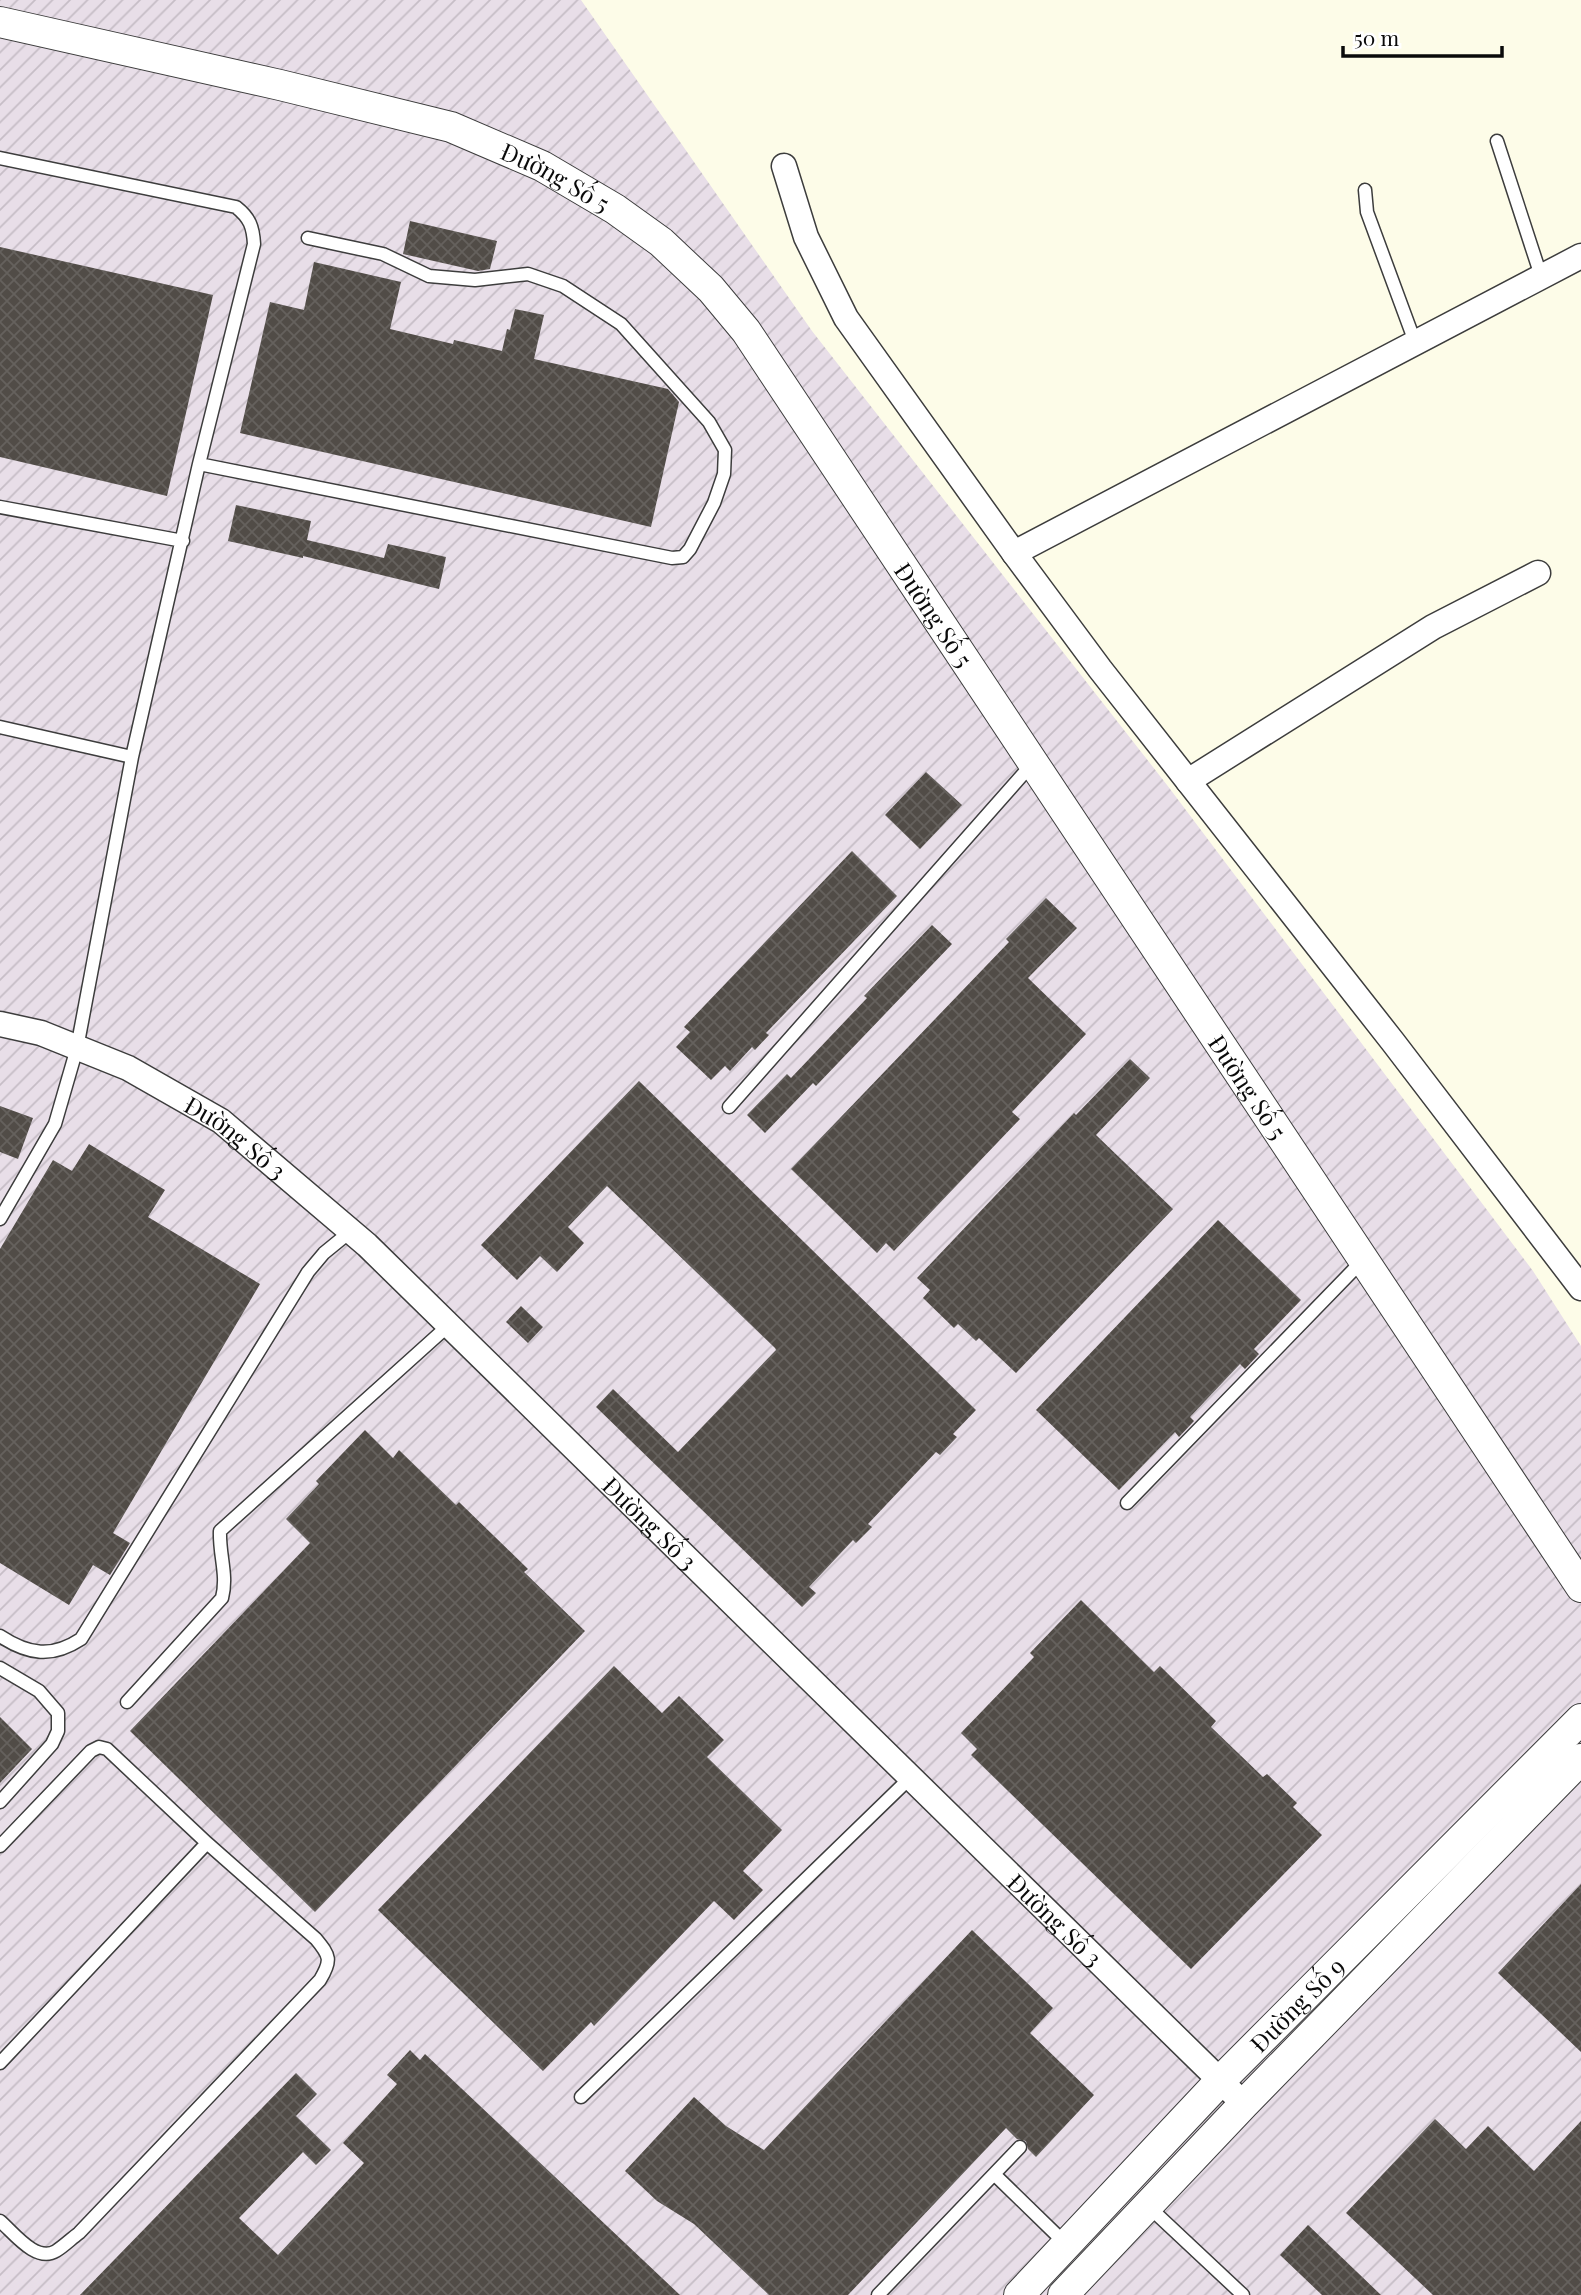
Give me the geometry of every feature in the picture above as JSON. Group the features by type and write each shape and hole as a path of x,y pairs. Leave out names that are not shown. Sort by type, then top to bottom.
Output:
{"street":[{"name":"Đường Số 5","path":"0,22 280,85 451,127 542,166 615,209 661,242 711,289 746,331 1581,1587"},
{"path":"784,166 806,237 846,318 1100,669 1394,1042 1581,1288"},
{"path":"1014,553 1581,256"},
{"path":"1188,781 1413,639 1538,573"},
{"name":"Đường Số 3","path":"0,1024 41,1033 128,1068 222,1121 351,1231 1244,2104"},
{"name":"Đường Số 9","path":"1019,2295 1221,2080 1581,1718"},
{"name":"Đường Số 9","path":"1063,2295 1244,2104 1581,1759"}],"lane":[{"path":"1497,141 1542,276"},
{"path":"0,158 236,207 247,215 253,228 254,244 199,464 132,757 77,1048 55,1124 0,1219"},
{"path":"1366,190 1367,212 1415,342"},
{"path":"199,464 672,558 683,557 690,549 714,503 724,474 725,450 709,422 621,324 563,286 528,274 475,280 429,276 383,254 308,238"},
{"path":"0,507 183,541"},
{"path":"0,727 132,757"},
{"path":"729,1107 1032,764"},
{"path":"0,1636 12,1644 30,1650 50,1652 65,1649 80,1639 308,1272 324,1253 351,1231"},
{"path":"1127,1503 1364,1259"},
{"path":"127,1702 222,1598 226,1583 219,1549 220,1531 449,1325"},
{"path":"0,1668 39,1691 58,1713 58,1731 52,1744 0,1802"},
{"path":"0,1846 90,1751 107,1749 207,1843 316,1938 329,1955 328,1967 320,1980 79,2233 55,2252 45,2255 35,2252 0,2221"},
{"path":"581,2097 911,1777"},
{"path":"0,2063 207,1843"},
{"path":"878,2295 1020,2147"},
{"path":"994,2174 1067,2245"},
{"path":"1148,2206 1243,2295"}],"shaded area":[{"path":"0,0 581,0 812,331 1167,785 1533,1271 1581,1346 1581,2295 0,2295"}],"building":[{"path":"410,221 497,241 490,269 478,271 403,254"},
{"path":"0,247 213,295 167,496 0,457"},
{"path":"314,262 401,282 390,329 453,344 454,340 502,351 515,309 544,315 534,359 668,389 679,402 651,527 240,433 270,302 304,310"},
{"path":"236,505 311,521 307,540 384,558 388,544 446,557 439,589 228,541"},
{"path":"926,772 962,805 920,849 885,815"},
{"path":"852,851 897,896 766,1033 769,1035 755,1050 752,1047 730,1071 725,1066 711,1080 676,1047 690,1032 684,1027"},
{"path":"1046,898 1077,928 1028,978 1086,1034 1012,1112 1020,1119 894,1251 886,1243 877,1253 791,1169 1009,942 1006,939"},
{"path":"932,925 952,944 816,1086 813,1083 765,1133 747,1115 787,1074 791,1078"},
{"path":"1130,1059 1150,1078 1096,1135 1173,1209 1016,1373 979,1338 976,1341 958,1324 954,1328 923,1298 930,1290 917,1278 1074,1113 1076,1115"},
{"path":"639,1081 976,1410 953,1434 957,1437 940,1455 936,1452 868,1524 872,1527 856,1543 853,1540 809,1587 816,1593 802,1607 596,1407 613,1389 678,1452 775,1348 607,1186 568,1227 584,1243 557,1272 540,1256 517,1280 481,1245"},
{"path":"0,1106 33,1118 18,1159 0,1152"},
{"path":"89,1144 165,1190 148,1217 260,1284 113,1533 130,1543 110,1575 93,1565 69,1605 0,1563 0,1249 53,1160 72,1171"},
{"path":"1218,1220 1301,1300 1254,1349 1259,1354 1245,1369 1240,1364 1190,1417 1194,1421 1179,1437 1175,1432 1119,1490 1036,1410"},
{"path":"521,1306 543,1327 528,1343 506,1322"},
{"path":"365,1430 393,1458 399,1450 456,1505 459,1502 528,1569 524,1572 585,1631 315,1912 130,1731 310,1543 286,1519 319,1484 316,1481"},
{"path":"1081,1600 1154,1672 1160,1666 1216,1721 1211,1727 1263,1777 1267,1774 1297,1803 1293,1807 1322,1835 1191,1969 971,1755 977,1749 961,1733 1034,1657 1030,1653"},
{"path":"614,1666 662,1713 679,1696 724,1740 707,1757 782,1830 743,1871 763,1890 734,1920 714,1901 594,2026 591,2022 543,2071 378,1910"},
{"path":"0,1717 32,1749 0,1783"},
{"path":"1581,1884 1581,2052 1498,1973"},
{"path":"972,1930 1053,2008 1030,2033 1094,2095 1036,2157 1028,2149 1026,2141 1017,2139 1006,2128 848,2295 769,2295 694,2224 657,2201 625,2171 694,2097 726,2126 764,2150"},
{"path":"410,2050 420,2060 425,2054 680,2295 80,2295 296,2073 317,2094 296,2116 331,2150 316,2165 303,2152 239,2218 278,2255 364,2163 343,2143 397,2084 387,2075"},
{"path":"1435,2119 1466,2149 1488,2126 1534,2171 1581,2121 1581,2295 1433,2295 1346,2213"},
{"path":"1308,2225 1381,2295 1322,2295 1280,2255"}]}
